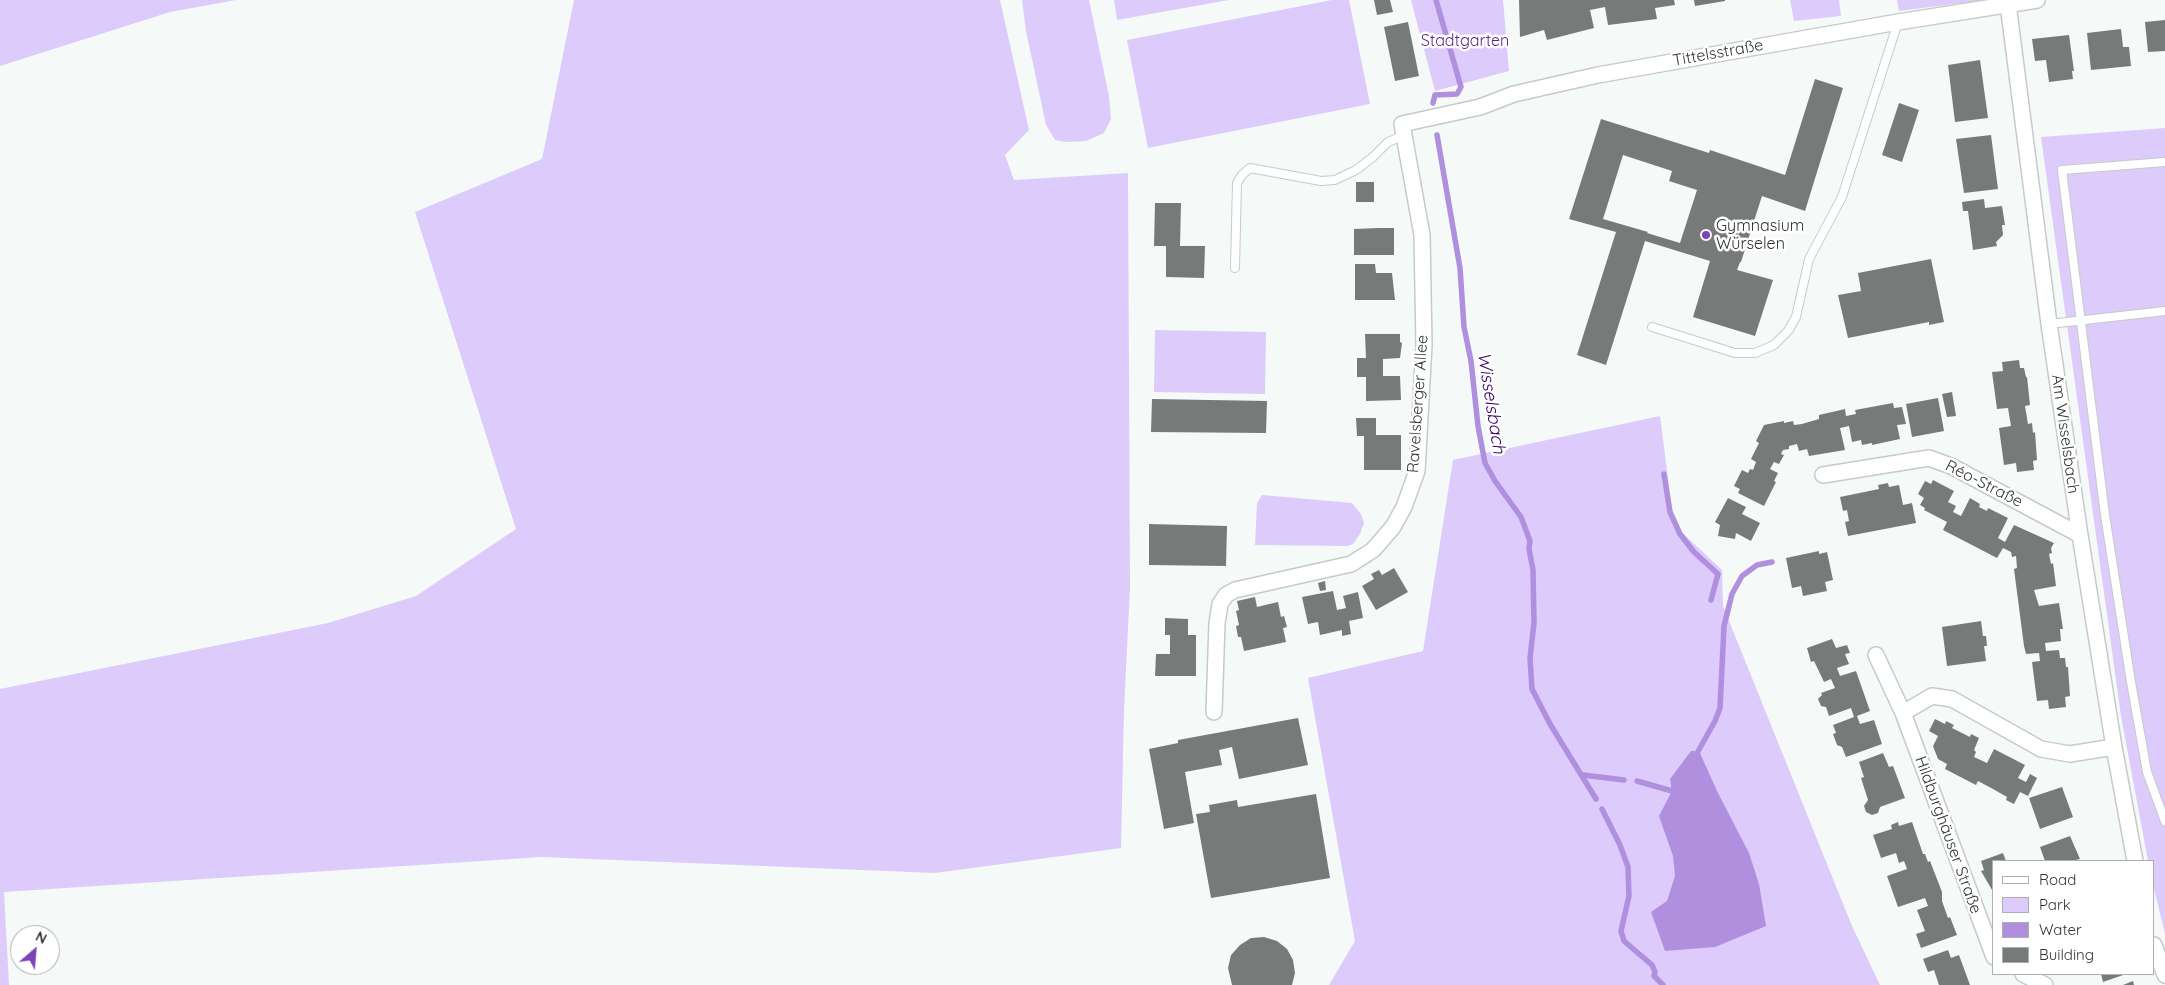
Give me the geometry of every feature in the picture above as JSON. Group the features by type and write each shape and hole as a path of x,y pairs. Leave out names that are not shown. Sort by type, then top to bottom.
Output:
{"street":[{"name":"Tittelsstraße","path":"1404,130 1480,107 1514,94 1598,75 1898,22 2037,0"},
{"name":"Am Wisselsbach","path":"2008,4 2049,324 2080,535 2114,747 2135,860"},
{"name":"Ravelsberger Allee","path":"1214,712 1217,623 1220,604 1226,595 1235,590 1351,564 1372,550 1394,527 1404,507 1417,471 1424,345 1422,235 1404,130"},
{"name":"Réo-Straße","path":"1823,475 1929,458 1951,466 2080,535"},
{"name":"Hildburghäuser Straße","path":"1876,655 1903,713 1992,952"},
{"path":"1903,713 1932,696 1952,699 2042,749 2070,754 2114,747"},
{"path":"2155,948 2165,975"},
{"path":"2025,975 2045,985"}],"lane":[{"path":"1652,327 1735,353 1755,353 1774,345 1788,331 1796,317 1809,259 1842,197 1898,22"},
{"path":"1235,268 1237,183 1250,168 1321,181 1335,180 1356,170 1404,130"},
{"path":"2165,162 2062,170 2105,515 2131,682 2147,772 2165,821"},
{"path":"2049,324 2165,310"}],"green space":[{"path":"0,0 236,0 170,12 0,66"},
{"path":"574,0 1000,0 1029,130 1005,155 1014,180 1128,173 1130,589 1124,709 1121,848 935,873 542,857 4,892 9,985 0,985 0,689 328,623 416,596 516,529 415,212 542,159"},
{"path":"1022,0 1089,0 1109,96 1111,119 1104,133 1086,141 1066,142 1055,140 1046,125 1026,31"},
{"path":"1114,0 1229,0 1117,20"},
{"path":"1332,0 1349,0 1370,104 1148,148 1127,40"},
{"name":"Stadtgarten","path":"1411,0 1503,0 1509,71 1435,91"},
{"path":"1790,0 1839,0 1841,16 1794,21"},
{"path":"1897,0 1985,0 1899,11"},
{"path":"2165,128 2165,934 2155,893 2155,860 2148,860 2121,716 2041,137"},
{"path":"1155,330 1266,332 1265,394 1154,392"},
{"path":"1660,416 1674,525 1722,570 1723,606 1852,926 1880,985 1329,985 1355,941 1308,678 1423,651 1453,460"},
{"path":"1262,495 1352,503 1361,514 1364,523 1360,534 1353,544 1348,546 1255,545 1257,503"}],"water":[{"path":"1691,751 1699,751 1749,853 1759,884 1766,926 1715,947 1665,951 1651,912 1667,901 1675,876 1673,856 1659,816 1672,791 1670,779"}],"building":[{"path":"1374,0 1390,0 1393,12 1377,15"},
{"path":"1519,0 1674,0 1675,5 1655,8 1657,19 1608,25 1605,7 1590,10 1594,28 1547,40 1544,30 1520,37"},
{"path":"1694,0 1725,0 1725,1 1695,6"},
{"path":"2165,20 2165,51 2148,52 2145,22"},
{"path":"1408,22 1419,76 1395,81 1384,27"},
{"path":"2121,29 2123,47 2129,47 2131,66 2091,70 2087,33"},
{"path":"2069,35 2074,71 2072,71 2073,79 2049,82 2046,60 2035,61 2032,39"},
{"path":"1980,60 1988,118 1955,122 1948,65"},
{"path":"1815,79 1843,88 1805,211 1762,196 1737,270 1773,280 1755,336 1693,317 1710,261 1645,241 1606,365 1577,355 1616,232 1569,219 1601,119 1709,153 1710,150 1785,175","holes":["1623,155 1672,171 1669,181 1697,190 1680,243 1603,219"]},
{"path":"1899,103 1919,110 1902,162 1882,155"},
{"path":"1991,135 1998,189 1964,193 1956,139"},
{"path":"1356,182 1374,182 1374,202 1356,202"},
{"path":"1984,199 1985,208 2002,206 2005,225 2002,225 2003,235 1996,242 1997,246 1973,250 1968,211 1963,211 1962,202"},
{"path":"1155,203 1181,203 1180,246 1205,246 1204,278 1166,277 1166,246 1154,246"},
{"path":"1394,228 1394,255 1354,255 1354,229"},
{"path":"1931,259 1944,322 1929,325 1929,322 1848,338 1838,295 1861,291 1858,273"},
{"path":"1355,264 1375,264 1376,273 1392,273 1395,300 1355,300"},
{"path":"1365,334 1400,334 1400,342 1402,343 1400,358 1383,359 1383,376 1400,376 1401,400 1366,401 1366,377 1357,377 1357,358 1366,358"},
{"path":"2019,360 2020,368 2024,368 2027,377 2030,405 2025,406 2028,424 2032,423 2033,433 2035,432 2037,460 2033,461 2034,470 2017,472 2016,463 2004,465 1999,428 2011,426 2008,408 1997,409 1992,372 2003,371 2002,362"},
{"path":"1952,392 1956,416 1947,417 1942,394"},
{"path":"1938,398 1944,431 1912,437 1906,404"},
{"path":"1152,399 1267,401 1266,433 1151,432"},
{"path":"1893,403 1894,408 1902,407 1906,424 1897,425 1900,439 1872,445 1872,443 1862,445 1861,440 1852,442 1849,426 1840,428 1845,450 1809,456 1807,449 1799,451 1797,444 1789,446 1789,449 1783,450 1781,454 1784,455 1779,464 1774,462 1770,469 1778,473 1774,481 1776,482 1764,506 1738,493 1740,489 1734,486 1742,470 1748,473 1750,469 1753,470 1756,462 1751,459 1759,443 1756,441 1764,425 1784,421 1784,423 1793,421 1794,425 1802,424 1819,419 1819,415 1845,409 1846,416 1856,414 1855,410"},
{"path":"1356,418 1376,418 1376,435 1401,435 1401,470 1364,470 1364,436 1357,436"},
{"path":"1933,480 1954,491 1948,502 1956,506 1953,512 1961,516 1970,498 1980,504 1979,507 1987,511 1988,508 2008,518 1998,538 2005,542 2014,525 2054,543 2051,548 2052,553 2049,554 2051,564 2053,563 2056,586 2034,590 2039,606 2059,603 2063,629 2060,629 2061,641 2045,643 2046,651 2059,650 2060,658 2065,658 2066,667 2068,667 2070,696 2065,697 2066,707 2049,709 2048,700 2037,701 2032,662 2040,661 2039,653 2026,654 2024,646 2014,569 2017,568 2016,556 2012,557 2011,552 2003,548 1997,558 1943,530 1947,522 1924,510 1925,508 1920,505 1924,498 1918,494 1925,481 1931,484"},
{"path":"1888,483 1889,487 1899,485 1903,505 1912,503 1916,523 1848,536 1845,522 1849,521 1847,510 1843,511 1840,497 1879,489 1878,485"},
{"path":"1728,498 1746,507 1742,514 1760,523 1751,541 1736,533 1735,539 1718,536 1720,525 1715,522"},
{"path":"1149,524 1227,526 1226,566 1149,565"},
{"path":"1819,551 1819,554 1827,552 1833,580 1825,582 1827,591 1803,596 1801,586 1792,588 1786,558"},
{"path":"1394,568 1408,592 1376,610 1362,586 1374,579 1371,574 1379,570 1382,575"},
{"path":"1325,581 1326,590 1320,591 1318,583"},
{"path":"1333,591 1337,610 1346,608 1343,596 1358,592 1363,618 1349,621 1351,634 1342,636 1342,630 1320,635 1318,622 1308,624 1302,597"},
{"path":"1255,597 1257,607 1278,602 1281,617 1284,616 1287,627 1283,628 1286,642 1244,651 1236,626 1239,625 1236,611 1239,610 1237,601"},
{"path":"1165,618 1188,619 1188,635 1196,635 1196,676 1155,676 1156,654 1170,654 1170,635 1165,635"},
{"path":"1981,621 1983,636 1986,636 1987,646 1984,646 1986,661 1947,666 1942,627"},
{"path":"1832,639 1836,648 1847,645 1850,653 1845,654 1849,664 1837,668 1840,676 1856,671 1870,711 1857,716 1860,724 1874,720 1882,744 1846,757 1842,747 1837,745 1833,734 1836,733 1833,725 1854,717 1851,708 1829,716 1826,707 1821,706 1818,699 1822,695 1821,693 1835,688 1831,679 1824,682 1814,661 1811,662 1807,648"},
{"path":"1298,718 1308,765 1239,779 1232,747 1219,750 1222,765 1185,772 1194,823 1164,829 1149,749 1178,743 1178,740"},
{"path":"1935,719 1945,724 1946,721 1954,725 1952,728 1970,737 1971,734 1979,738 1974,750 1976,752 1974,757 1987,763 1994,749 2025,765 2018,778 2026,782 2030,774 2037,778 2028,796 2020,792 2014,804 2006,800 2007,797 1978,781 1976,785 1945,769 1947,764 1938,759 1933,746 1938,736 1929,731"},
{"path":"1883,753 1889,767 1893,766 1905,798 1880,807 1878,813 1872,815 1866,812 1864,806 1868,800 1861,778 1864,777 1859,762"},
{"path":"2062,787 2073,817 2040,829 2029,798"},
{"path":"1316,794 1330,878 1211,898 1196,814 1210,812 1209,805 1237,800 1238,807"},
{"path":"1898,822 1899,826 1912,822 1923,854 1925,854 1928,862 1930,861 1942,892 1942,901 1948,918 1950,917 1957,935 1921,948 1916,934 1925,931 1917,910 1928,906 1925,898 1898,907 1887,876 1907,869 1904,861 1899,863 1896,853 1881,858 1873,835 1892,829 1891,825"},
{"path":"2070,836 2080,859 2045,860 2040,847"},
{"path":"2003,853 2006,860 1992,860 1992,890 1981,871 1984,870 1981,861"},
{"path":"1264,937 1277,941 1287,949 1293,960 1295,973 1292,985 1232,985 1228,968 1231,955 1240,945 1251,938"},
{"path":"1948,950 1951,958 1959,955 1970,985 1939,985 1934,970 1928,972 1923,959"},
{"path":"2101,975 2123,975 2103,982"},
{"path":"2133,981 2134,985 2123,985"}],"waterway":[{"name":"Wisselsbach","path":"1433,103 1435,95 1457,94 1461,87 1436,0"},
{"name":"Wisselsbach","path":"1437,135 1460,268 1464,327 1471,361 1478,426 1485,463 1495,481 1521,517 1530,541 1529,549 1533,570 1534,623 1530,658 1532,689 1550,724 1596,799"},
{"path":"1664,474 1670,512 1680,534 1694,552 1718,574 1711,600"},
{"path":"1696,755 1720,708 1724,626 1732,594 1742,576 1757,565 1772,562"},
{"path":"1583,775 1624,780"},
{"path":"1637,781 1672,791 1675,786"},
{"name":"Wisselsbach","path":"1602,809 1620,845 1628,867 1629,896 1621,931 1624,941 1652,965 1655,972 1654,976 1663,985"}],"place":[{"name":"Gymnasium Würselen","path":"1706,235"}]}
